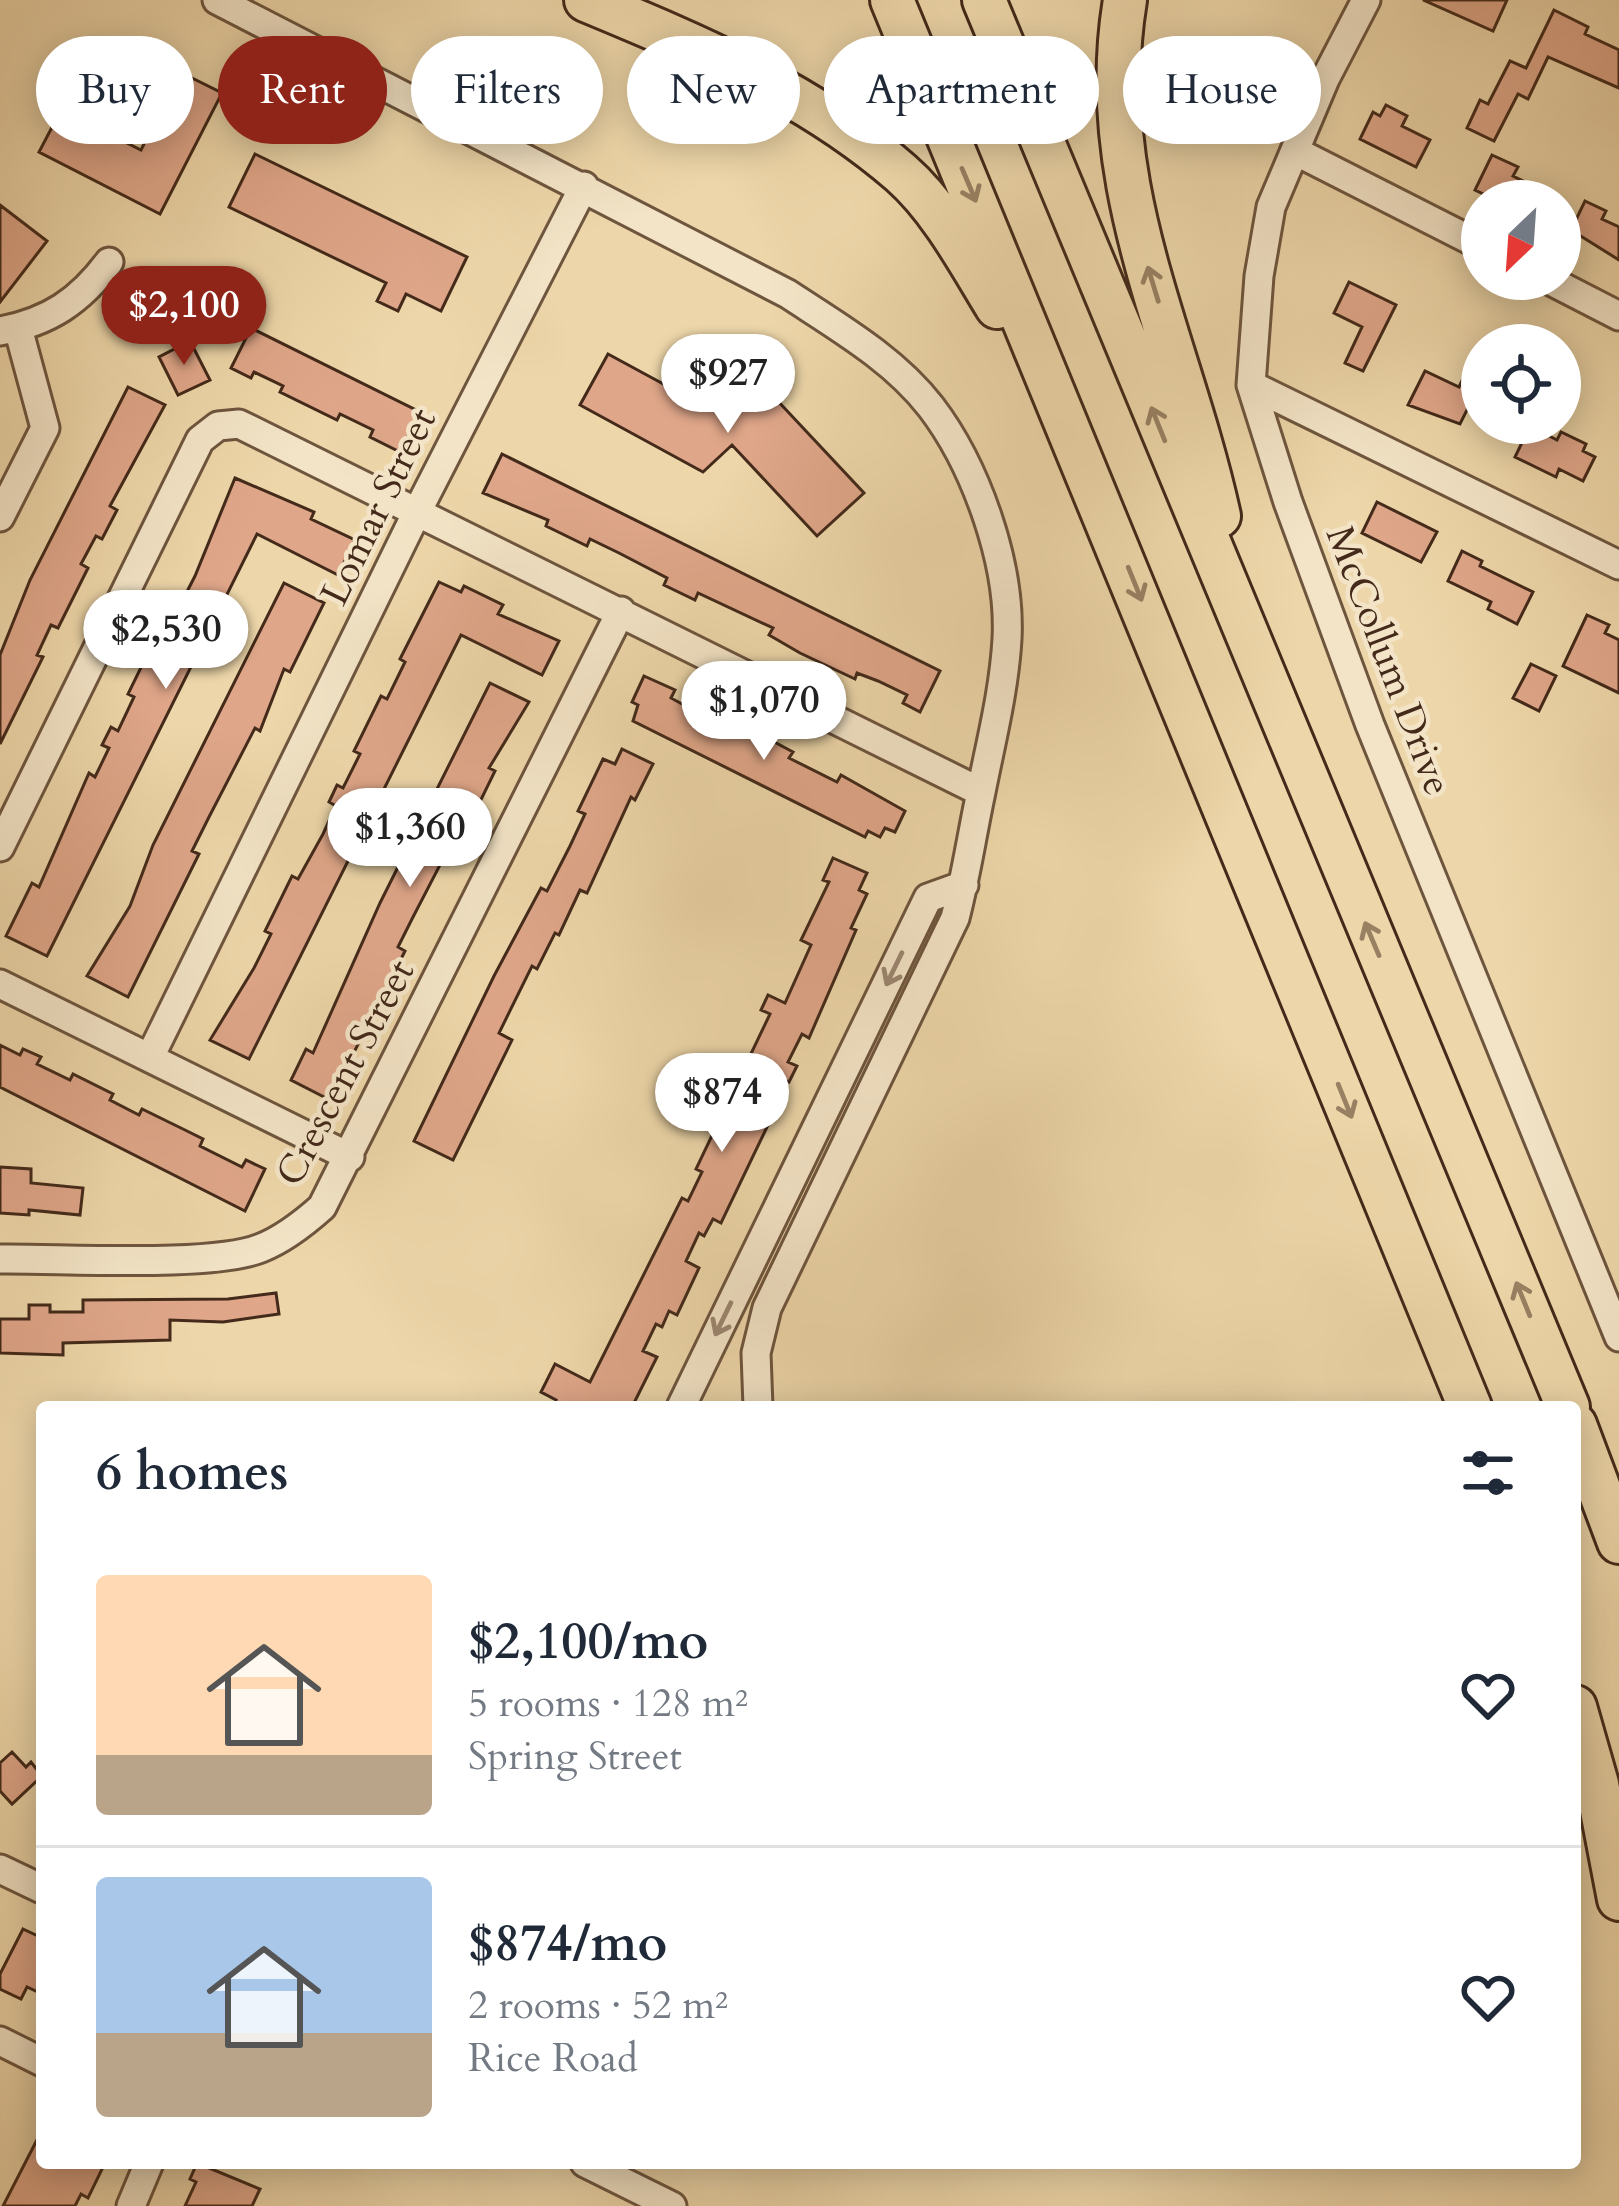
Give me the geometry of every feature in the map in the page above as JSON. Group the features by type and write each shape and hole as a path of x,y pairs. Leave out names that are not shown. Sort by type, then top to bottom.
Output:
{"highway":[{"path":"586,0 787,91 903,175 963,250 1033,366 1097,492"},
{"path":"892,0 1468,1401"},
{"path":"984,0 1565,1401"},
{"path":"1125,0 1115,99 1125,179 1211,481 1247,640"},
{"path":"1581,1441 1619,1542"},
{"path":"1581,1728 1619,1899"}],"street":[{"path":"217,0 788,294 877,353 931,406 978,486 995,550 1007,626 1000,706 964,885 955,918 767,1308 756,1353 758,1401"},
{"name":"McCollum Drive","path":"1366,0 1325,79 1271,207 1259,276 1251,385 1288,502 1370,725 1619,1337"},
{"path":"1295,152 1461,235"},
{"name":"Lomar Street","path":"150,1057 417,512 584,186"},
{"path":"0,517 45,428 9,330 60,312 85,293 109,262"},
{"path":"1581,297 1619,316"},
{"path":"1251,385 1619,566"},
{"path":"0,847 200,440 218,426 239,424 981,792"},
{"name":"Crescent Street","path":"0,1259 199,1257 257,1250 297,1228 322,1207 621,611"},
{"path":"683,1401 928,898 964,885"},
{"path":"0,984 350,1157"},
{"path":"0,1869 36,1886"},
{"path":"0,2041 36,2059"},
{"path":"130,2206 146,2169"},
{"path":"597,2169 672,2206"}],"building":[{"path":"1423,0 1507,0 1493,31"},
{"path":"1554,10 1588,27 1585,34 1619,50 1619,88 1548,57 1528,99 1518,94 1494,141 1467,128 1480,100 1488,104 1510,61 1526,68"},
{"path":"194,79 218,91 218,101 160,214 39,152 43,144 129,144 141,150 144,144 194,144"},
{"path":"1386,105 1407,116 1402,126 1430,140 1416,167 1360,139 1373,112 1380,116"},
{"path":"255,154 467,257 441,311 406,294 398,311 377,301 386,283 229,207"},
{"path":"1492,155 1518,167 1513,176 1521,180 1480,180"},
{"path":"1585,201 1606,211 1602,219 1619,227 1619,260 1581,236"},
{"path":"0,205 47,241 0,302"},
{"path":"1349,282 1396,305 1363,371 1345,363 1362,327 1334,313"},
{"path":"251,328 420,412 400,452 370,437 373,430 340,414 337,420 280,392 283,386 254,372 251,378 231,368"},
{"path":"190,341 210,380 178,395 159,357"},
{"path":"608,354 704,406 746,367 864,493 817,536 732,445 703,472 580,405"},
{"path":"1425,371 1459,387 1461,383 1460,424 1408,405"},
{"path":"128,387 165,405 110,506 117,510 102,539 96,536 81,564 88,568 58,628 51,625 37,655 43,657 0,744 0,655 30,580"},
{"path":"1581,442 1586,444 1583,451 1595,457 1583,481 1559,469 1556,477 1515,457 1521,444"},
{"path":"502,454 940,671 920,712 903,703 907,695 857,673 855,679 800,653 769,635 773,628 698,593 695,600 664,585 667,578 619,553 590,539 587,546 546,526 548,520 483,493"},
{"path":"235,478 314,512 311,519 355,540 338,575 257,534 47,956 6,936 32,883 39,887 89,773 95,777 109,748 102,745 111,727 118,731 134,697 128,694 169,610 176,613 195,576"},
{"path":"1377,502 1437,532 1421,562 1362,533"},
{"path":"1462,551 1482,561 1480,566 1533,592 1517,624 1488,609 1491,602 1448,581"},
{"path":"439,582 461,592 464,586 503,605 498,614 559,641 542,675 461,635 249,1059 210,1040 271,934 265,931 292,876 298,879 323,834 336,806 329,802 337,785 343,788 360,754 354,751 381,696 387,699 405,662 400,659"},
{"path":"284,583 324,603 290,672 284,669 260,731 255,728 192,851 199,854 128,997 87,976 130,906 153,845"},
{"path":"1587,615 1609,625 1605,633 1619,640 1619,693 1563,666"},
{"path":"1531,664 1556,676 1539,711 1513,698"},
{"path":"644,676 675,690 671,698 715,722 748,737 752,730 793,752 789,758 837,782 841,775 905,811 895,832 885,828 880,837 868,831 865,837 633,721 638,705 632,702"},
{"path":"490,683 529,702 489,768 495,771 475,812 469,809 452,842 459,845 450,863 443,859 398,947 405,951 330,1100 291,1080 306,1049 313,1053 380,903"},
{"path":"622,749 653,764 635,800 631,797 587,893 580,890 559,935 555,933 537,969 532,966 499,1033 512,1040 453,1160 414,1141 494,976 541,888 547,891 570,846 585,814 578,811 603,759 615,764"},
{"path":"833,858 867,873 859,890 867,894 851,928 856,930 809,1038 802,1034 788,1062 797,1066 789,1082 780,1078 760,1121 768,1125 721,1223 713,1219 704,1236 699,1233 686,1261 699,1268 677,1315 669,1311 662,1327 656,1324 643,1351 657,1357 635,1401 556,1401 541,1392 555,1364 590,1382 682,1198 688,1201 702,1172 696,1169 770,1014 761,1010 768,995 785,1003 811,945 801,940 829,882 823,880"},
{"path":"0,1045 20,1055 23,1049 41,1057 37,1064 70,1080 73,1074 113,1094 110,1100 139,1115 142,1109 203,1139 200,1146 242,1167 246,1160 265,1169 245,1211 0,1087"},
{"path":"0,1167 31,1169 31,1183 83,1188 80,1215 29,1210 29,1215 0,1213"},
{"path":"276,1293 279,1314 223,1322 170,1320 170,1340 63,1343 63,1355 0,1353 0,1319 29,1319 29,1305 50,1305 50,1312 83,1312 83,1300 228,1299"},
{"path":"12,1752 26,1767 31,1762 36,1768 36,1782 12,1804 0,1791 0,1763"},
{"path":"23,1929 36,1935 36,1991 27,1987 21,1999 0,1989 0,1974"},
{"path":"36,2142 36,2169 102,2169 88,2198 81,2194 75,2206 3,2206"},
{"path":"194,2169 212,2169 260,2189 252,2206 185,2206 196,2182 190,2179"}]}
